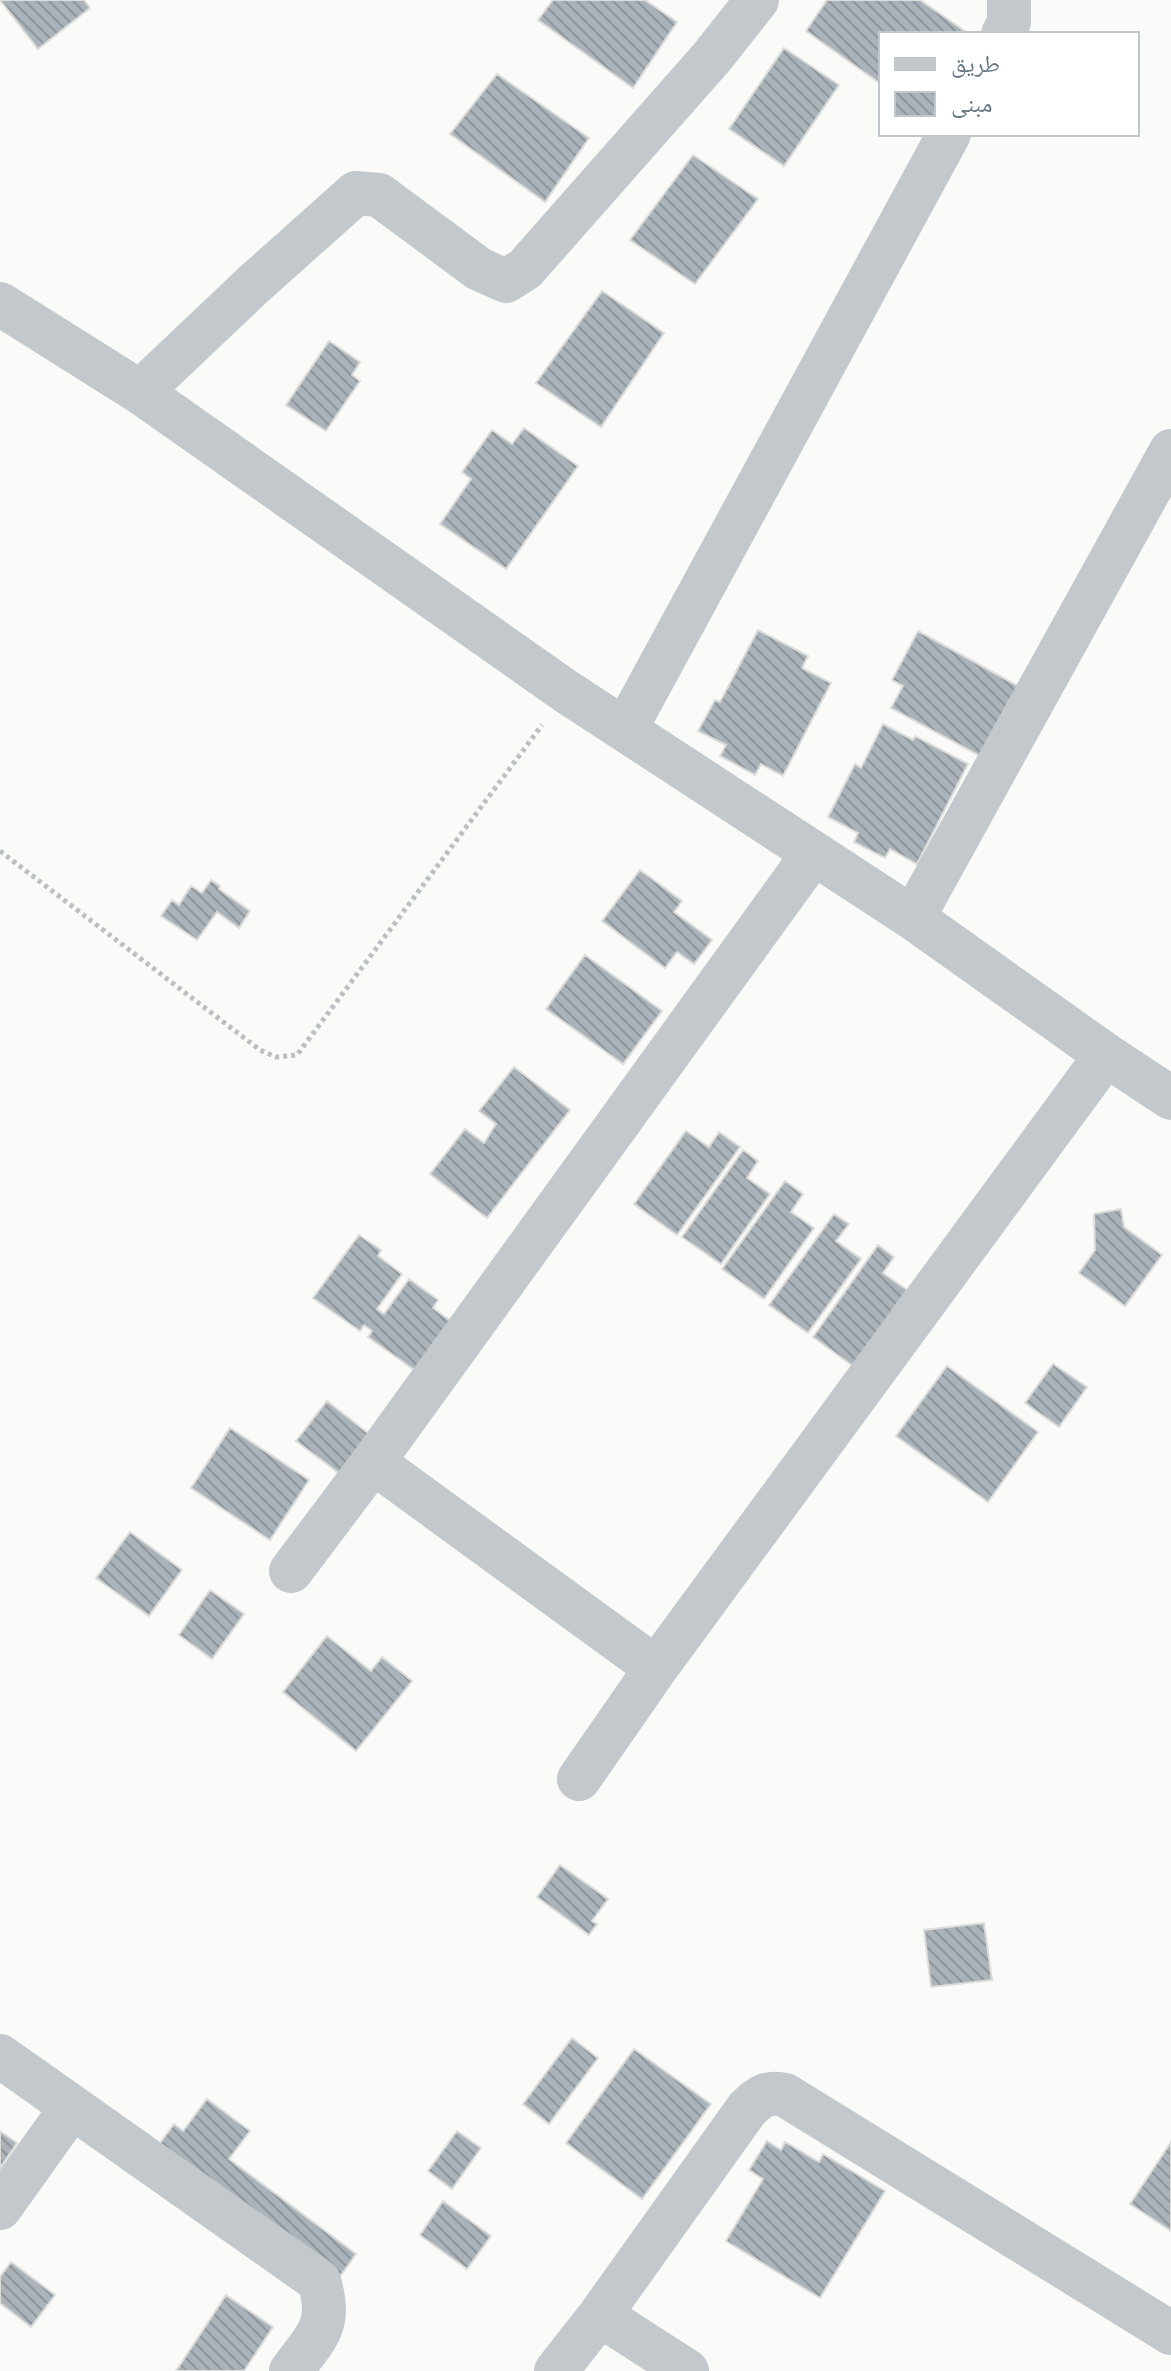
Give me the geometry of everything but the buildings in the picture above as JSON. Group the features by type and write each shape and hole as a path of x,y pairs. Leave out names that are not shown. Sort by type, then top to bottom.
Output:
{"street":[{"path":"140,392 356,193 379,195 479,269 506,281 525,269 712,57 757,0"},
{"path":"1004,32 1009,22 1009,0"},
{"path":"625,730 948,136"},
{"path":"0,304 140,392 567,692 913,918 1171,1098"},
{"path":"913,918 1171,451"},
{"path":"291,1571 813,854"},
{"path":"579,1779 656,1668 1106,1055"},
{"path":"373,1462 656,1668"},
{"path":"0,2056 319,2281 325,2299 325,2318 291,2371"},
{"path":"556,2371 600,2315 747,2109 759,2097 774,2093 785,2095 1171,2333"},
{"path":"0,2208 72,2107"},
{"path":"600,2315 687,2371"}],"path":[{"path":"0,851 260,1050 276,1057 297,1055 567,692"}]}
